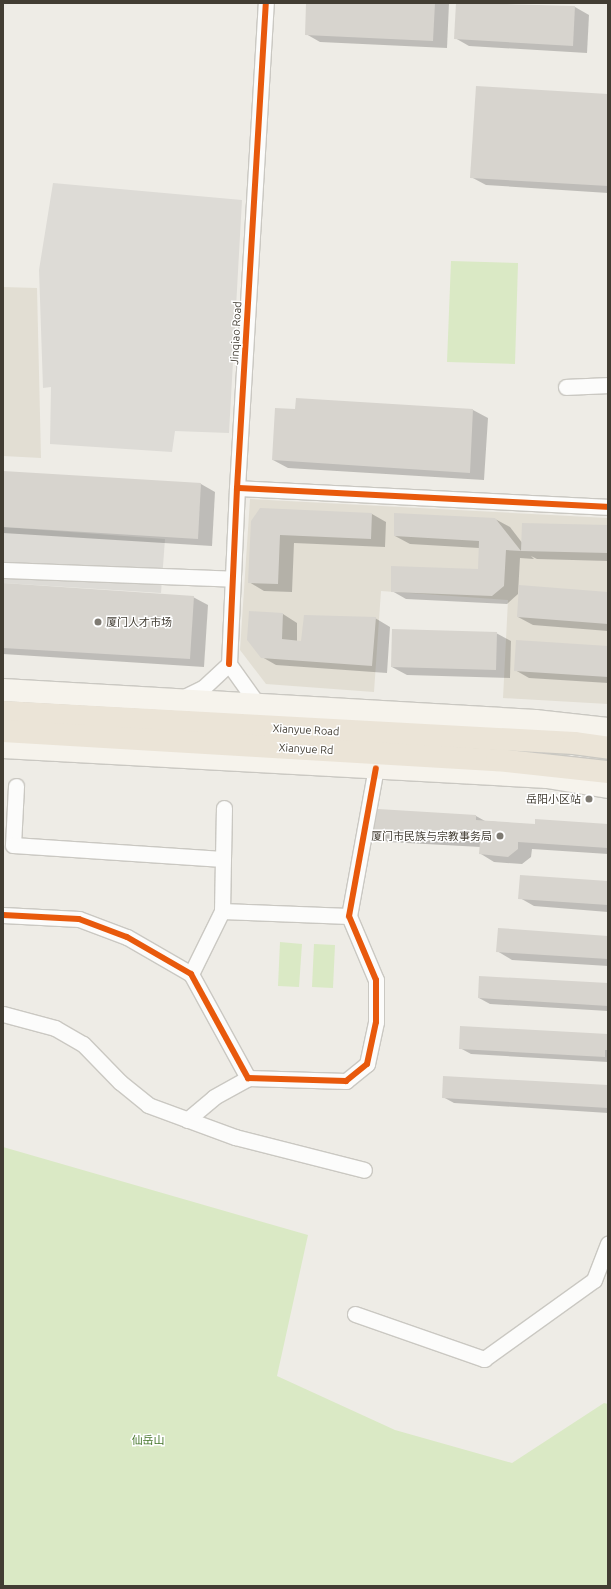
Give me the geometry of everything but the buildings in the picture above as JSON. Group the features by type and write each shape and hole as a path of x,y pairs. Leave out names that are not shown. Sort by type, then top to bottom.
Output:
{"highway":[{"name":"Xianyue Road","path":"3,712 574,743 608,748"},
{"name":"Xianyue Rd","path":"3,731 497,760 608,772"}],"main road":[{"path":"3,690 535,721 608,729"},
{"path":"3,747 546,777 608,787"}],"street":[{"name":"Jinqiao Road","path":"229,664 237,488 266,3"},
{"path":"566,387 608,385"},
{"path":"237,488 608,507"},
{"path":"3,570 233,579"},
{"path":"176,701 203,688 229,664 259,706"},
{"path":"187,1120 214,1097 248,1078 346,1081 367,1064 376,1022 376,980 349,916 376,768"},
{"path":"16,786 13,845 223,859"},
{"path":"191,974 222,911 224,808"},
{"path":"222,911 349,916"},
{"path":"3,915 79,919 127,937 191,974 248,1078"},
{"path":"3,1014 60,1031 83,1044 120,1082 148,1105 235,1137 364,1170"},
{"path":"355,1314 484,1359 594,1280 608,1244"}],"shaded area":[{"path":"53,183 242,200 229,433 175,431 172,452 50,444 51,387 43,388 39,270"},
{"path":"3,287 37,288 41,458 3,456"},
{"path":"250,499 608,518 608,704 503,698 508,600 381,591 374,692 266,684 240,650"},
{"path":"3,527 165,539 161,593 3,583"}],"green space":[{"path":"451,261 518,263 515,364 447,362"},
{"path":"280,942 302,944 299,987 278,986"},
{"path":"314,944 335,945 333,988 312,987"},
{"name":"仙岳山","path":"3,1147 308,1235 277,1376 395,1430 512,1463 604,1403 608,1404 608,1586 3,1586"}],"cycle path":[{"path":"229,664 237,488 266,3"},
{"path":"237,488 608,507"},
{"path":"3,915 79,919 127,937 191,974 248,1078 346,1081 367,1064 376,1022 376,980 349,916 376,768"}],"place":[{"name":"厦门人才市场","path":"98,622"},
{"name":"岳阳小区站","path":"589,799"},
{"name":"厦门市民族与宗教事务局","path":"500,836"}]}
